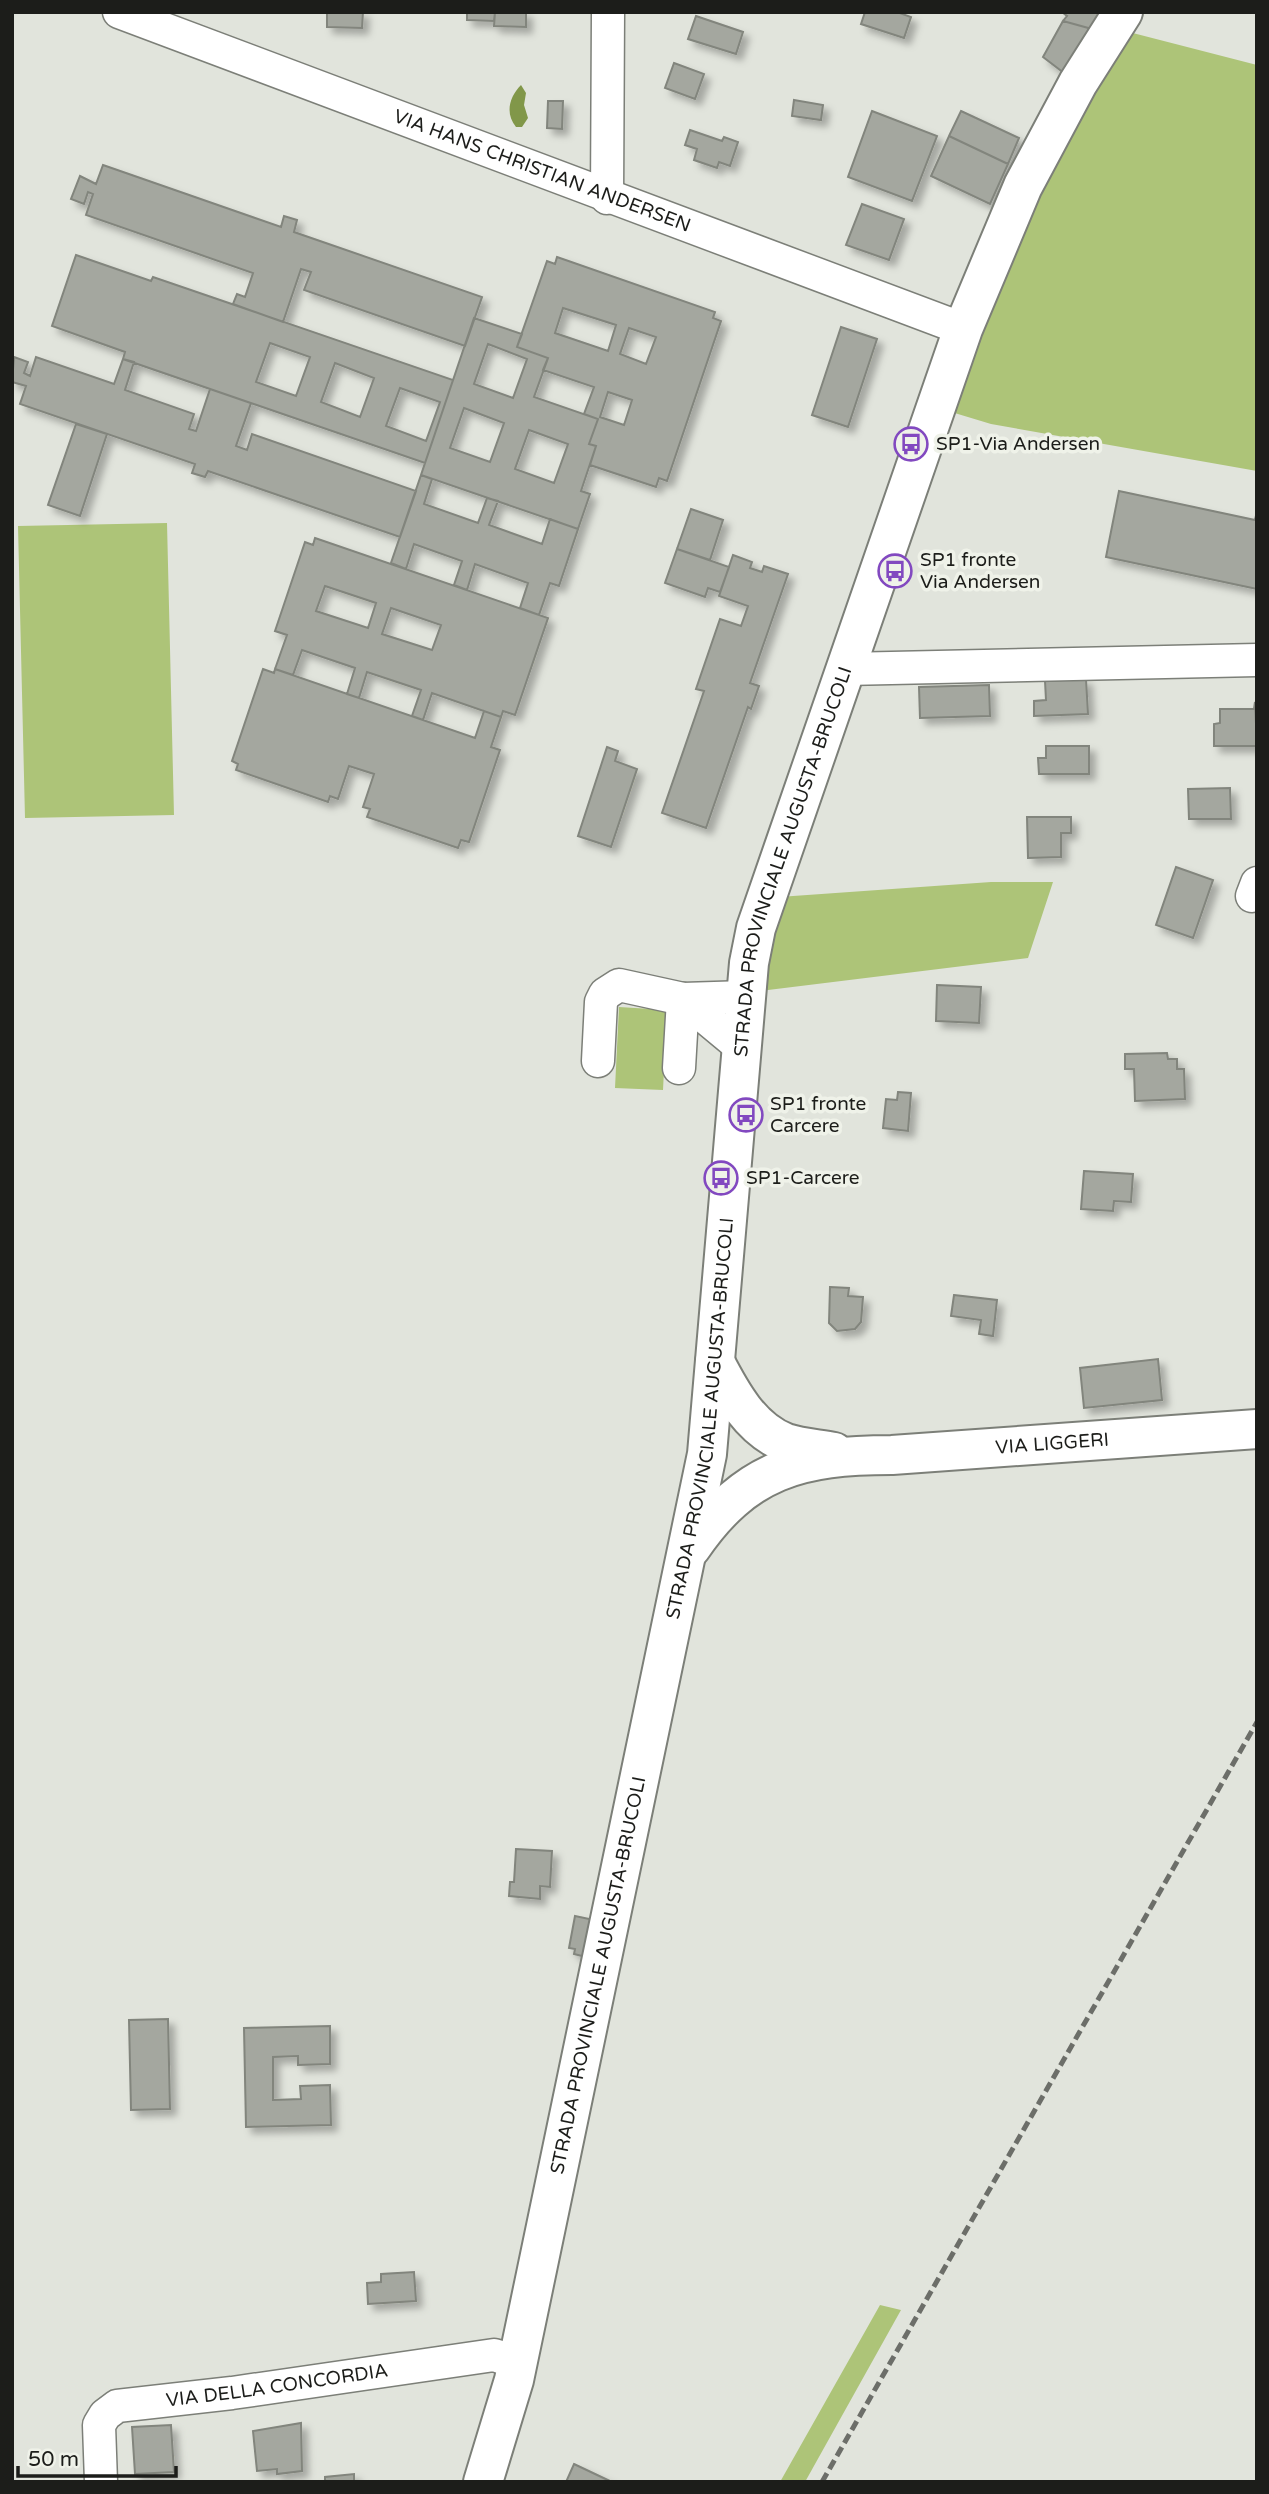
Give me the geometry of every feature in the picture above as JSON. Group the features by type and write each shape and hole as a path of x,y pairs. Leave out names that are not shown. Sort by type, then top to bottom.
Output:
{"main road":[{"name":"STRADA PROVINCIALE AUGUSTA-BRUCOLI","path":"483,2482 516,2362 675,1594 686,1556 707,1454 746,998 756,928 963,329 1023,186 1077,83 1123,12"},
{"path":"715,1362 733,1398 780,1456"},
{"name":"VIA LIGGERI","path":"780,1456 892,1455 1257,1429"},
{"path":"707,1454 737,1467 780,1456"},
{"path":"686,1556 709,1522 780,1456"}],"street":[{"name":"VIA HANS CHRISTIAN ANDERSEN","path":"119,12 607,198 963,329"},
{"path":"607,198 608,12"},
{"path":"845,669 1257,660"},
{"path":"598,1061 601,1002 605,993 619,985 683,999 746,998"},
{"path":"683,999 742,1048"},
{"path":"679,1068 683,999"},
{"name":"VIA DELLA CONCORDIA","path":"101,2482 99,2425 105,2415 124,2404 232,2393 494,2355 516,2362"}],"shaded area":[{"path":"1125,31 1257,65 1257,471 991,424 948,411 1024,213"},
{"path":"521,85 526,93 524,105 528,118 522,127 516,127 510,117 510,106"},
{"path":"167,523 174,815 25,818 18,526"},
{"path":"991,882 1053,882 1028,958 760,991 779,897"},
{"path":"619,1007 667,1010 663,1090 615,1088"},
{"path":"880,2305 901,2310 805,2482 780,2482"}],"building":[{"path":"327,12 363,12 362,28 327,27"},
{"path":"467,12 495,12 494,21 467,20"},
{"path":"495,12 526,12 526,27 494,26"},
{"path":"865,12 897,12 911,17 904,38 861,24"},
{"path":"1062,12 1101,12 1092,29 1063,21 1067,16"},
{"path":"696,16 743,32 736,54 688,39"},
{"path":"1063,21 1092,29 1064,73 1043,57"},
{"path":"674,63 704,74 695,99 665,88"},
{"path":"794,100 823,105 821,120 792,116"},
{"path":"548,101 563,101 562,129 547,128"},
{"path":"872,111 937,136 912,201 848,177"},
{"path":"961,111 1019,138 1008,164 949,136"},
{"path":"690,130 722,141 724,137 738,142 730,166 719,162 717,168 694,160 697,149 685,145"},
{"path":"949,136 1008,164 990,204 931,176"},
{"path":"103,165 281,227 284,216 297,220 294,232 482,297 465,346 304,290 311,272 301,269 283,322 233,304 237,294 245,297 253,273 86,215 93,194 88,192 84,204 71,199 80,176 96,184"},
{"path":"862,204 904,219 889,260 846,245"},
{"path":"76,255 151,281 153,277 453,380 425,463 123,359 125,352 52,326","holes":["270,343 310,357 296,396 256,382","335,363 374,378 360,417 321,402","400,388 440,402 426,441 386,426"]},
{"path":"557,257 715,312 713,318 721,321 667,481 659,478 656,487 590,465 596,446 589,444 598,419 584,414 594,387 543,370 548,358 517,347 547,261 555,264","holes":["563,308 616,325 608,351 555,333","629,328 656,337 646,364 620,354","608,392 632,400 624,425 600,417"]},
{"path":"474,318 522,334 517,347 548,358 534,397 598,419 589,444 596,446 581,491 590,494 578,529 421,475","holes":["488,344 527,359 513,398 474,384","464,408 504,423 490,462 450,448","529,430 568,444 554,483 515,469"]},
{"path":"841,327 877,339 848,427 812,415"},
{"path":"14,357 28,362 24,373 30,376 36,357 114,384 123,359 134,362 125,390 194,414 189,429 196,431 210,389 251,403 236,446 247,450 252,434 416,491 400,537 208,471 205,477 192,473 195,464 20,404 26,386 12,382"},
{"path":"76,424 107,434 80,516 48,505"},
{"path":"421,475 432,479 424,504 478,523 487,498 498,501 489,525 542,544 550,519 578,529 559,586 550,583 539,615 520,608 528,583 475,564 467,590 454,585 462,561 414,544 406,569 391,563"},
{"path":"1119,491 1255,520 1257,511 1257,589 1106,557"},
{"path":"691,509 723,520 710,560 677,549"},
{"path":"315,538 548,618 515,715 503,711 501,717 432,693 423,720 412,716 421,690 367,672 359,698 347,694 355,668 302,650 293,675 275,669 287,635 275,631 305,542 313,545","holes":["325,586 376,603 368,628 316,611","391,608 441,625 432,650 382,634"]},
{"path":"677,549 729,567 720,592 708,588 705,597 665,583"},
{"path":"733,555 752,562 750,568 762,572 764,566 788,574 750,683 759,686 751,709 748,707 706,828 662,813 704,691 696,689 720,619 741,626 748,606 719,596"},
{"path":"263,669 274,673 275,669 475,738 484,711 501,717 491,747 500,750 469,842 461,840 458,848 367,817 370,809 363,807 374,774 349,766 338,799 330,796 328,802 236,770 238,764 232,761"},
{"path":"1086,679 1088,714 1034,716 1034,701 1046,700 1045,681"},
{"path":"989,685 990,716 920,718 919,687"},
{"path":"1255,702 1257,746 1214,746 1214,724 1220,723 1220,709 1254,709"},
{"path":"1046,746 1089,746 1089,774 1039,774 1038,758 1046,758"},
{"path":"607,747 618,751 615,761 637,769 611,847 578,836"},
{"path":"1230,788 1231,819 1189,819 1188,789"},
{"path":"1027,817 1071,817 1071,833 1061,833 1061,857 1028,858"},
{"path":"1176,867 1213,880 1193,938 1156,925"},
{"path":"937,985 981,987 979,1023 936,1021"},
{"path":"1167,1053 1168,1059 1177,1059 1177,1069 1184,1069 1185,1099 1135,1101 1134,1069 1125,1069 1125,1054"},
{"path":"898,1092 911,1093 908,1131 883,1128 886,1099 897,1100"},
{"path":"1084,1171 1133,1174 1131,1202 1114,1201 1113,1211 1081,1209"},
{"path":"830,1287 849,1288 848,1296 863,1297 861,1322 855,1329 837,1331 829,1323"},
{"path":"954,1295 997,1300 993,1336 979,1334 981,1320 951,1316"},
{"path":"1158,1359 1162,1400 1084,1408 1080,1368"},
{"path":"516,1849 552,1851 550,1887 540,1886 540,1899 509,1896 510,1882 514,1882"},
{"path":"575,1916 594,1920 586,1957 574,1954 575,1949 569,1948"},
{"path":"168,2019 170,2109 131,2110 129,2020"},
{"path":"330,2026 330,2064 298,2065 298,2056 273,2057 273,2100 301,2099 300,2086 330,2085 331,2125 246,2127 244,2028"},
{"path":"414,2272 416,2301 368,2304 367,2283 381,2282 381,2274"},
{"path":"301,2423 302,2471 277,2474 277,2469 257,2471 253,2431"},
{"path":"171,2425 174,2472 135,2474 132,2427"},
{"path":"574,2464 612,2482 566,2482"},
{"path":"354,2474 354,2482 325,2482 325,2477"}],"railway":[{"path":"822,2482 1257,1722"}],"place":[{"name":"SP1-Via Andersen","path":"911,444"},
{"name":"SP1 fronte Via Andersen","path":"895,571"},
{"name":"SP1 fronte Carcere","path":"746,1115"},
{"name":"SP1-Carcere","path":"721,1178"}]}
